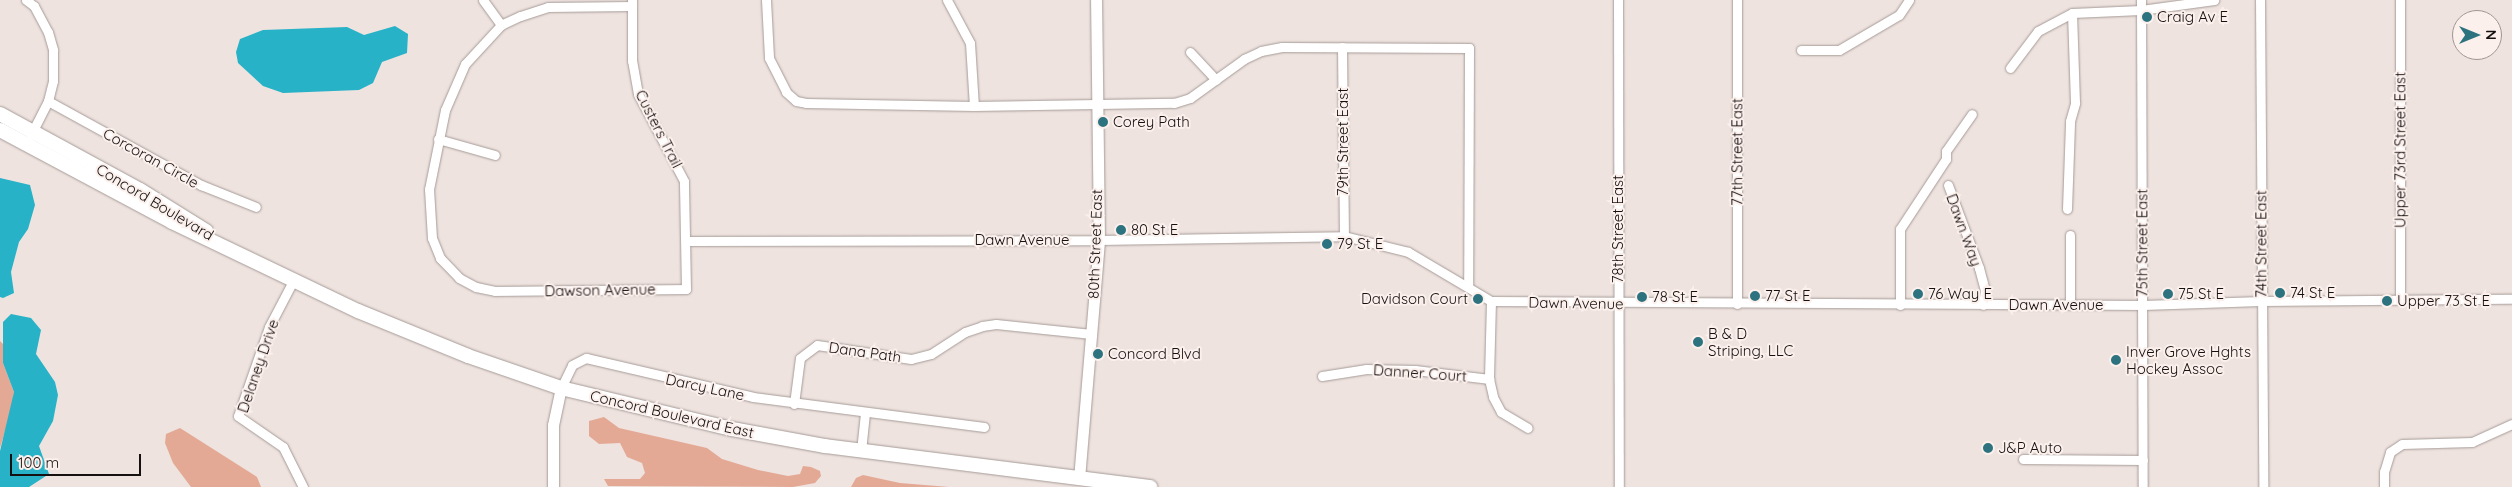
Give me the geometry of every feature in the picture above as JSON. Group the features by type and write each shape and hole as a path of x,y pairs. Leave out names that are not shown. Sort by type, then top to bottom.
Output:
{"main road":[{"name":"Concord Boulevard","path":"0,114 29,138"},
{"name":"Concord Boulevard","path":"0,130 29,138 140,190 196,223 222,243"},
{"name":"Concord Boulevard East","path":"222,243 293,281 409,333 561,388 732,429 861,451 1078,483 1150,487"}],"street":[{"path":"26,0 37,3 53,50 53,80 48,102 29,138"},
{"path":"483,0 501,25 548,7 632,3"},
{"path":"766,0 769,58 786,92 796,101 974,106 1174,103 1190,98 1244,58 1261,51 1282,47 1469,48 1468,285"},
{"path":"947,0 970,42 974,106"},
{"name":"80th Street East","path":"1078,483 1099,240 1096,0"},
{"name":"78th Street East","path":"1618,0 1619,487"},
{"name":"77th Street East","path":"1737,0 1738,304"},
{"path":"1801,50 1839,50 1899,15 1909,0"},
{"name":"75th Street East","path":"2141,0 2144,487"},
{"path":"2010,68 2038,31 2072,14 2141,10 2214,0"},
{"name":"74th Street East","path":"2260,0 2263,487"},
{"name":"Upper 73rd Street East","path":"2400,0 2400,299"},
{"name":"Custers Trail","path":"632,3 632,61 638,94 684,180 686,289"},
{"path":"2067,209 2070,121 2075,103 2072,14"},
{"name":"Dawson Avenue","path":"501,25 471,56 460,73 438,139 429,189 429,219 440,258 459,278 476,288 514,291 686,289"},
{"name":"79th Street East","path":"1342,47 1344,236"},
{"path":"1190,52 1216,80"},
{"name":"Corcoran Circle","path":"48,102 201,185 256,207"},
{"path":"1900,304 1900,229 1941,166 1946,152 1972,114"},
{"path":"438,139 495,155"},
{"name":"Dawn Way","path":"1948,185 1979,268 1984,290 1983,305"},
{"path":"2070,235 2070,305"},
{"name":"Dawn Avenue","path":"686,241 1099,240 1344,236 1408,252 1468,285 1491,301 1618,304 2143,305 2261,300 2512,299"},
{"name":"Delaney Drive","path":"293,281 269,328 238,416 283,446 303,487"},
{"path":"1491,301 1489,379 1493,397 1501,412 1528,428"},
{"name":"Dana Path","path":"794,404 800,358 817,345 911,359 931,354 965,332 982,326 996,324 1091,334"},
{"name":"Darcy Lane","path":"561,388 572,365 586,358 685,383 794,404 984,427"},
{"name":"Danner Court","path":"1322,376 1366,369 1415,370 1489,379"},
{"path":"553,487 553,425 561,388"},
{"path":"861,451 865,414"},
{"path":"2384,487 2384,472 2390,452 2402,444 2472,442 2512,424"},
{"path":"2023,460 2143,460"}],"shaded area":[{"path":"0,341 4,345 3,363 14,392 13,405 0,448"},
{"path":"604,417 619,428 707,448 722,459 758,470 788,476 800,474 803,466 820,471 821,476 815,483 793,487 608,486 604,479 640,479 645,473 642,463 627,457 620,443 599,444 589,436 589,421"},
{"path":"180,428 257,477 261,487 191,487 173,463 165,443 166,434"},
{"path":"863,475 900,483 949,487 851,487 856,478"}],"water":[{"path":"395,26 408,34 407,53 382,62 373,83 359,90 283,93 263,86 238,63 236,52 240,39 263,30 347,27 364,35"},
{"path":"0,178 30,185 35,205 28,229 19,242 11,272 14,293 3,298 0,297"},
{"path":"11,314 31,318 41,330 36,354 55,382 58,395 53,421 39,446 49,474 29,487 0,487 0,451 14,392 3,363 3,322"}],"place":[{"name":"Craig Av E","path":"2147,17"},
{"name":"Corey Path","path":"1103,122"},
{"name":"80 St E","path":"1121,230"},
{"name":"79 St E","path":"1327,244"},
{"name":"74 St E","path":"2280,293"},
{"name":"76 Way E","path":"1918,294"},
{"name":"75 St E","path":"2168,294"},
{"name":"77 St E","path":"1755,296"},
{"name":"78 St E","path":"1642,297"},
{"name":"Davidson Court","path":"1478,299"},
{"name":"Upper 73 St E","path":"2387,301"},
{"name":"B & D Striping, LLC","path":"1698,342"},
{"name":"Concord Blvd","path":"1098,354"},
{"name":"Inver Grove Hghts Hockey Assoc","path":"2116,360"},
{"name":"J&P Auto","path":"1988,448"}]}
